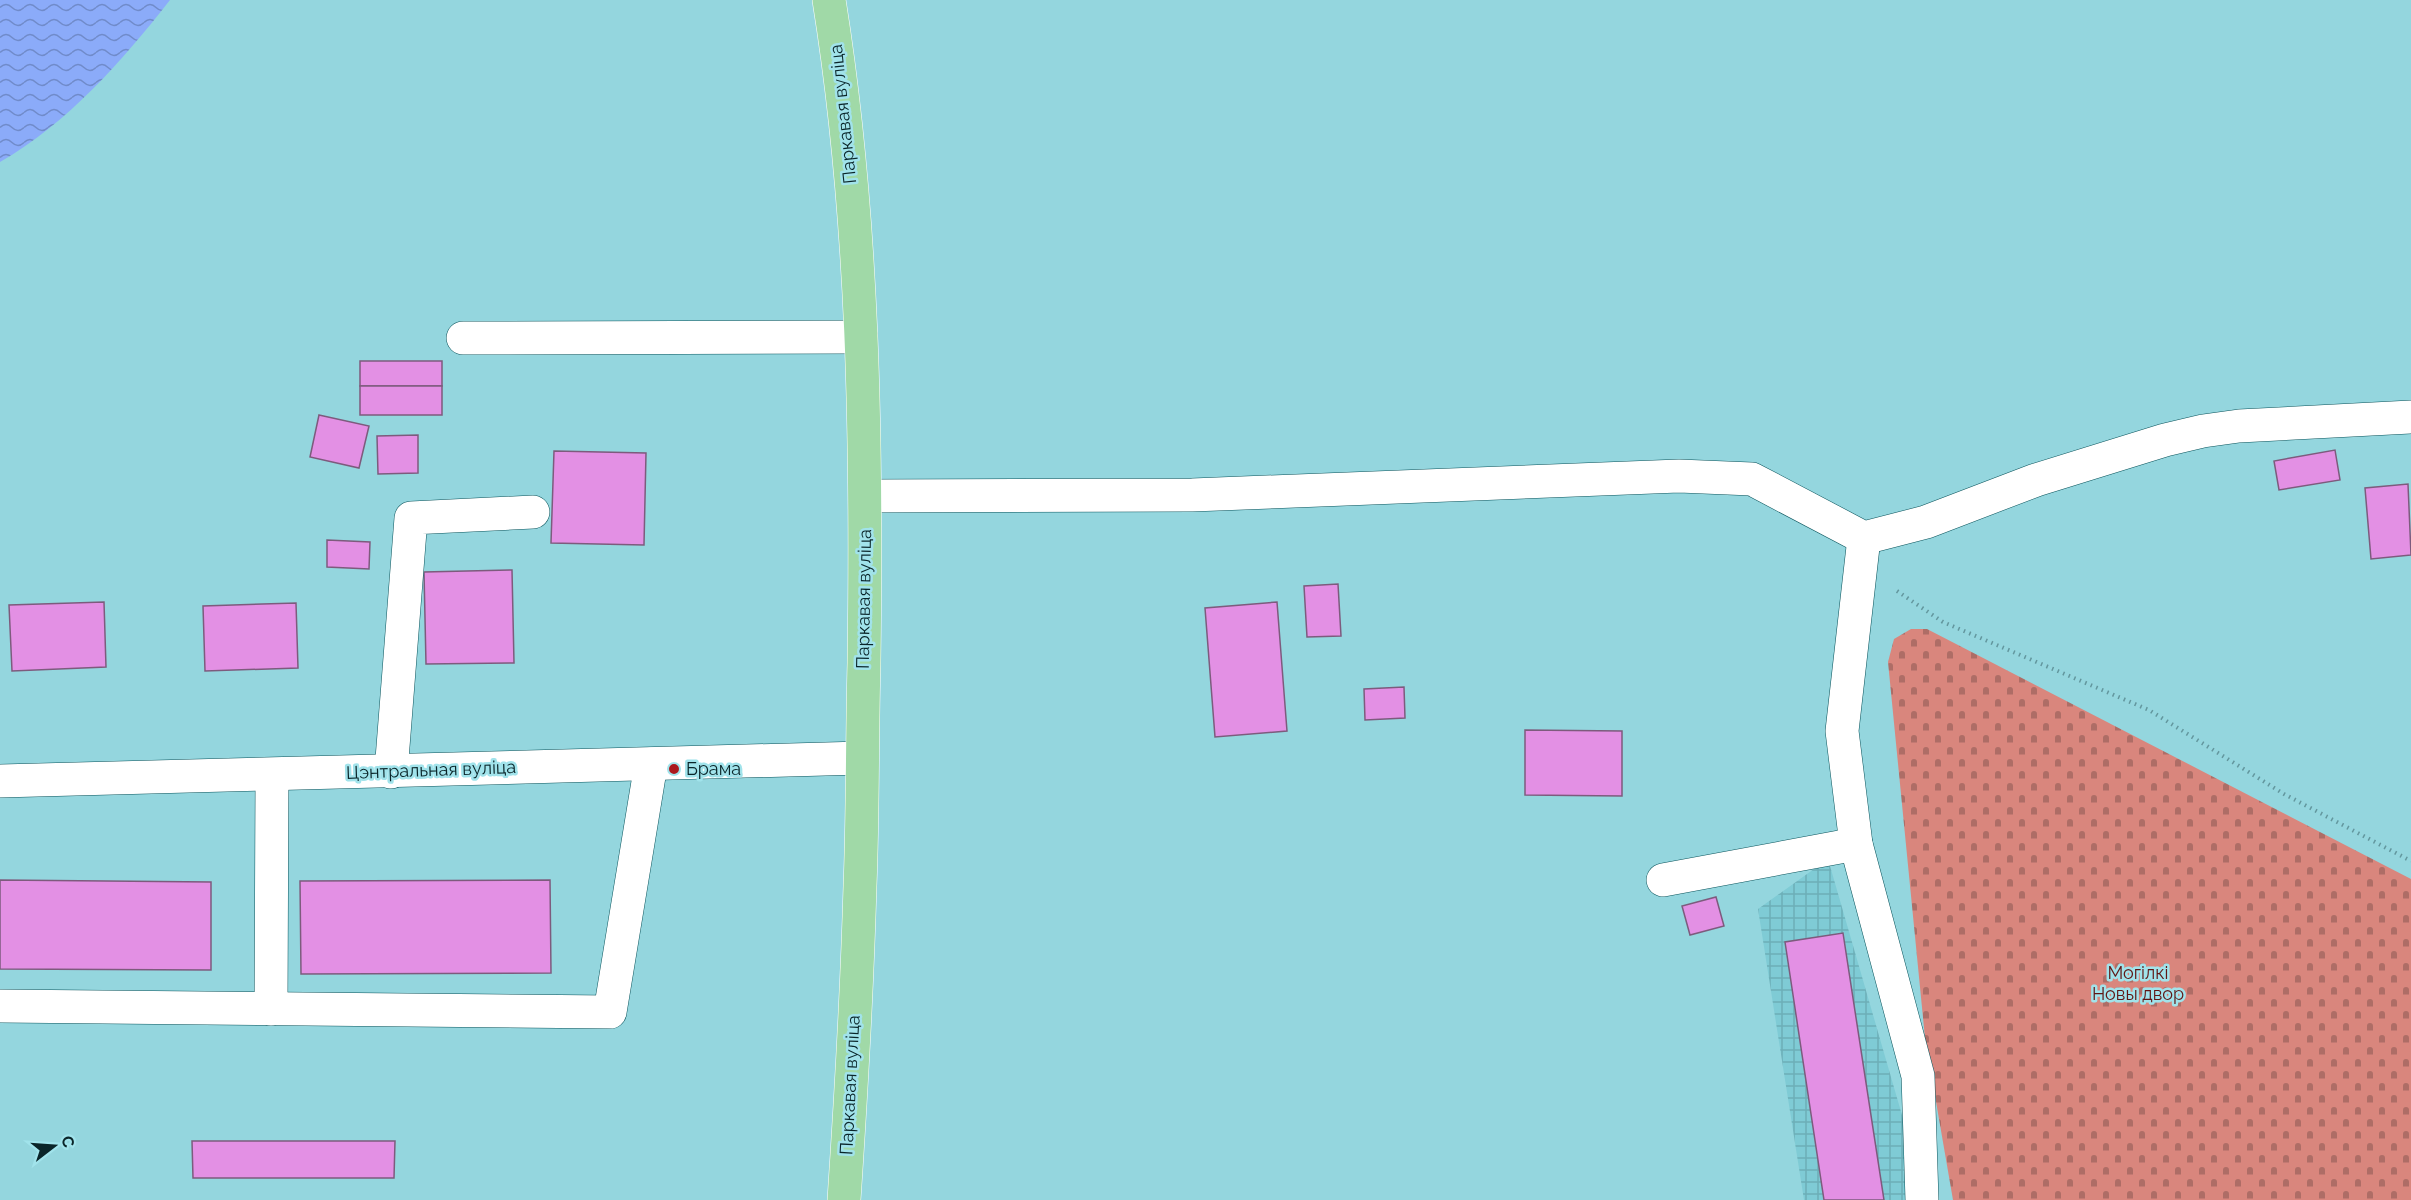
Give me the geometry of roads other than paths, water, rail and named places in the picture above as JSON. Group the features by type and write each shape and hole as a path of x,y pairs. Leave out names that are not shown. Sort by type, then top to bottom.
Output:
{"main road":[{"name":"Паркавая вуліца","path":"829,0 844,108 861,337 866,496 861,886 844,1200"}],"street":[{"path":"463,338 861,337"},
{"path":"866,496 1192,495 1679,476 1752,479 1864,538 1926,522 2036,480 2165,440 2204,431 2239,426 2411,417"},
{"path":"391,771 411,518 533,512"},
{"path":"1864,538 1842,731 1856,843 1918,1076 1922,1200"},
{"name":"Цэнтральная вуліца","path":"0,781 862,758"},
{"path":"0,1006 610,1012 651,764"},
{"path":"271,1009 272,775"},
{"path":"1663,880 1856,843"}],"water":[{"path":"0,0 170,0 133,46 71,110 25,146 0,162"}],"place":[{"name":"Брама","path":"674,769"}],"park label":[{"name":"Могілкі Новы двор","path":"2138,983"}]}
